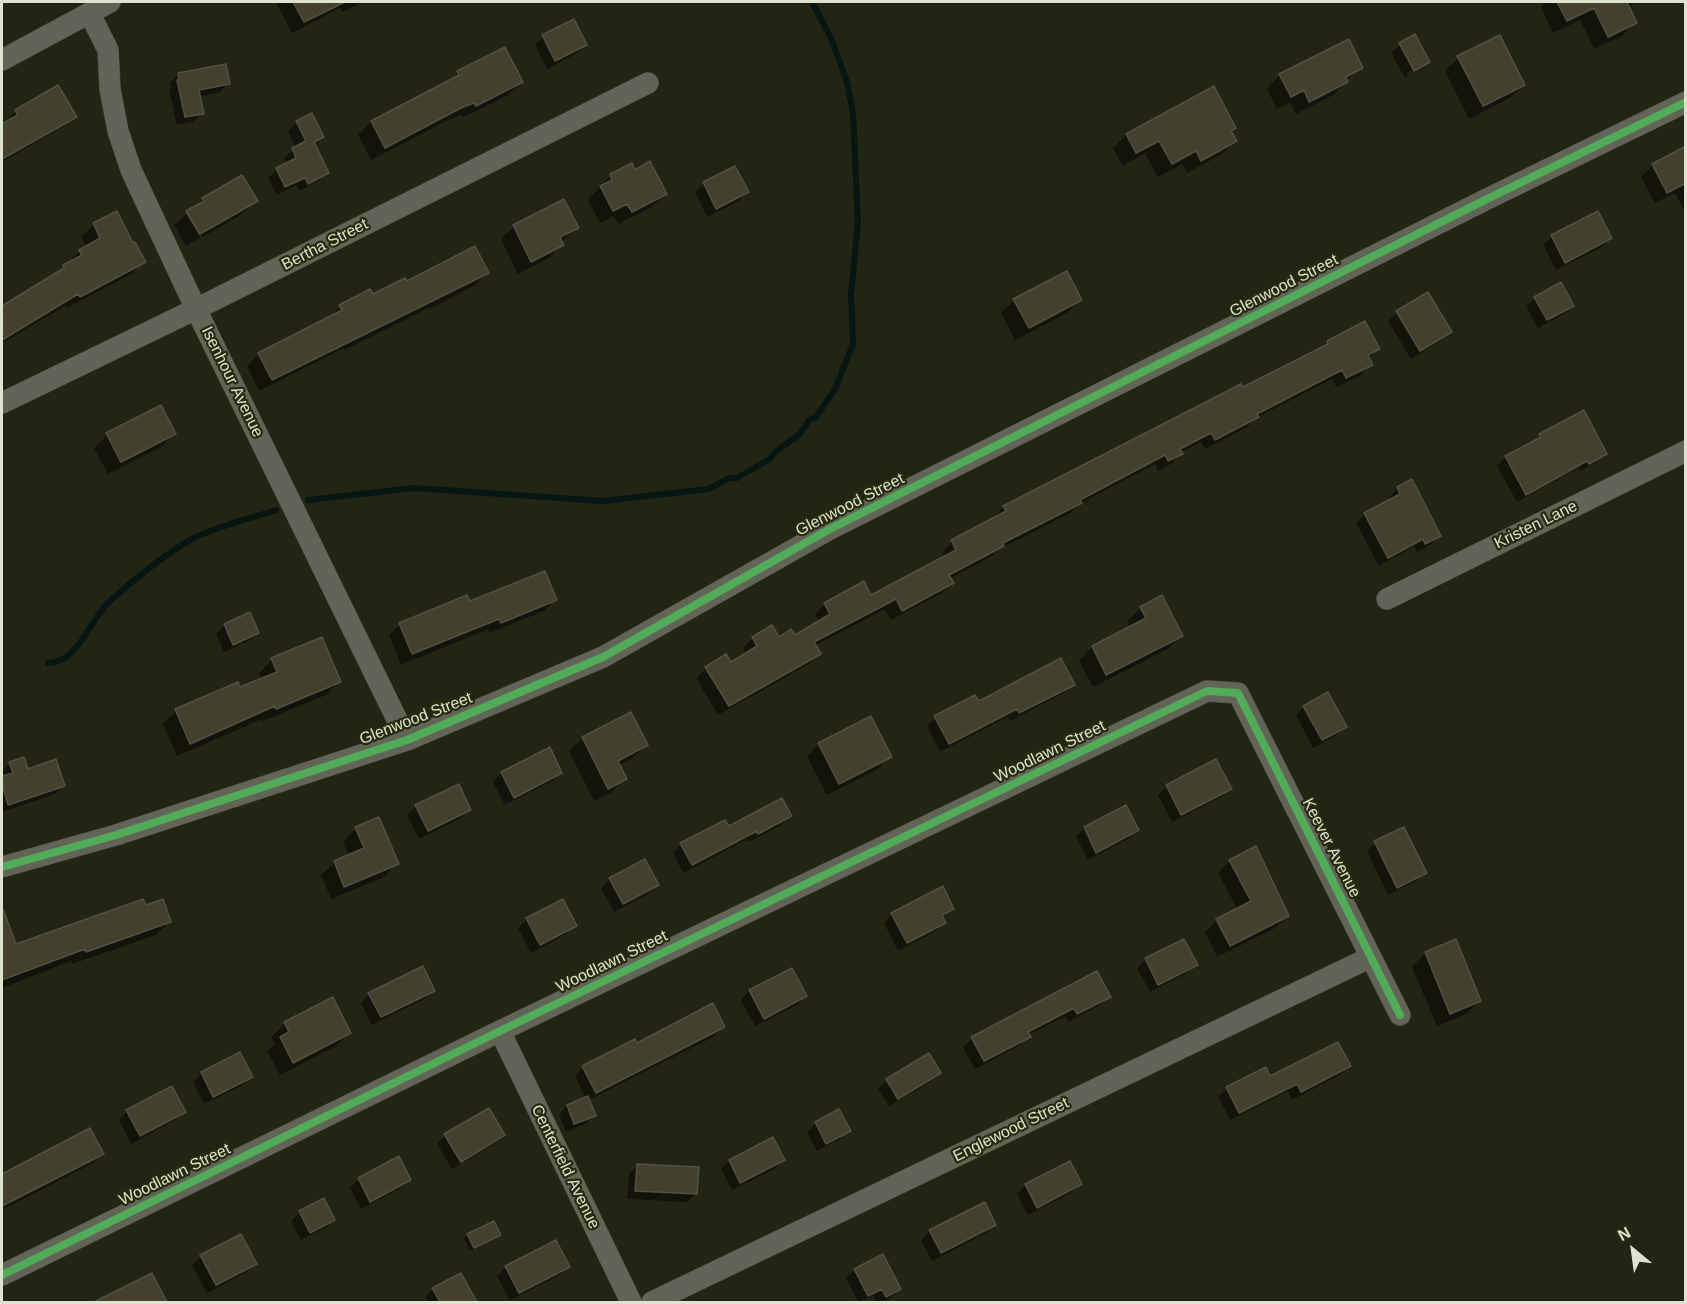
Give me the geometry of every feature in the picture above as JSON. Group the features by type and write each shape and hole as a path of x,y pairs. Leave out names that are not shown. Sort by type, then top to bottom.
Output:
{"street":[{"path":"2,60 110,2"},
{"name":"Isenhour Avenue","path":"90,14 108,50 110,90 118,131 131,170 196,309 407,741"},
{"name":"Bertha Street","path":"2,403 196,309 648,83"},
{"name":"Glenwood Street","path":"2,867 116,835 407,741 603,657 830,529 1487,199 1686,102"},
{"name":"Kristen Lane","path":"1387,599 1686,451"},
{"name":"Woodlawn Street","path":"2,1275 500,1031 1207,691 1239,693"},
{"name":"Keever Avenue","path":"1239,693 1400,1015"},
{"name":"Englewood Street","path":"652,1302 1371,957"},
{"name":"Centerfield Avenue","path":"500,1031 631,1302"}],"building":[{"path":"293,2 345,2 304,22"},
{"path":"1557,2 1627,2 1637,23 1608,37 1594,8 1567,21"},
{"path":"574,19 587,45 555,61 542,35"},
{"path":"1415,34 1430,62 1414,71 1399,43"},
{"path":"1500,35 1525,85 1483,106 1457,56"},
{"path":"1349,39 1363,68 1346,77 1348,82 1309,102 1304,90 1291,97 1279,74"},
{"path":"505,47 523,82 476,106 474,103 461,108 385,148 371,121 459,75 457,71"},
{"path":"226,64 230,84 199,90 204,114 185,117 177,80 179,80 178,73"},
{"path":"58,85 77,117 2,159 2,124 18,115 15,110"},
{"path":"1214,86 1236,128 1231,131 1237,141 1201,161 1196,151 1172,164 1159,141 1136,153 1126,134"},
{"path":"312,113 324,137 314,142 329,173 308,184 305,178 285,187 276,168 296,158 292,148 306,141 296,121"},
{"path":"1686,146 1686,183 1667,193 1652,164"},
{"path":"650,161 667,194 632,212 627,204 613,211 600,186 612,180 610,174 632,163 635,170"},
{"path":"735,166 749,192 716,209 703,182"},
{"path":"242,175 258,201 200,234 186,211 204,201 202,198"},
{"path":"564,199 579,228 560,237 564,245 531,262 513,225"},
{"path":"117,211 133,243 135,242 146,262 80,297 78,294 2,340 2,306 82,255 79,250 100,238 93,223"},
{"path":"1598,211 1612,238 1565,263 1551,235"},
{"path":"475,246 489,273 272,380 258,353 342,310 339,305 370,289 373,294 405,278 407,281"},
{"path":"1067,271 1082,300 1029,328 1013,299"},
{"path":"1561,282 1574,306 1547,320 1534,297"},
{"path":"1428,292 1452,332 1420,351 1396,311"},
{"path":"1365,321 1380,349 1368,355 1373,365 1346,378 1342,370 1257,414 1259,417 1215,440 1211,433 1180,449 1183,454 1168,461 1165,455 1080,500 1082,503 1003,543 1004,546 949,575 954,583 902,611 896,599 814,642 821,654 729,706 705,667 726,654 731,662 757,646 752,637 772,625 779,637 791,629 795,635 830,614 824,603 864,581 871,595 956,550 951,540 1006,511 1003,506 1241,384 1243,387 1328,344 1327,341"},
{"path":"161,405 176,434 121,462 106,433"},
{"path":"1584,410 1607,454 1589,464 1587,461 1526,495 1505,456 1541,437 1539,434"},
{"path":"1412,479 1441,536 1425,544 1423,539 1388,558 1364,513 1400,494 1397,487"},
{"path":"545,571 557,600 501,623 499,619 412,654 399,623 467,595 470,601"},
{"path":"1162,595 1183,636 1106,675 1092,646 1146,618 1140,607"},
{"path":"250,612 259,633 233,645 224,624"},
{"path":"322,637 341,682 276,709 275,706 190,744 175,709 238,682 240,687 277,672 271,658"},
{"path":"1061,658 1075,685 1019,713 1017,709 949,744 934,716 975,695 979,701"},
{"path":"1328,692 1347,727 1322,740 1303,706"},
{"path":"631,712 648,745 618,761 627,779 608,789 582,737"},
{"path":"871,716 892,757 839,784 818,743"},
{"path":"550,747 562,773 514,798 501,772"},
{"path":"24,757 28,769 56,759 65,786 8,805 2,776 13,773 9,762"},
{"path":"1216,759 1232,789 1181,815 1166,785"},
{"path":"459,784 471,810 428,831 415,805"},
{"path":"782,798 792,816 758,834 757,831 692,865 680,843 725,820 729,826"},
{"path":"1126,805 1139,830 1096,853 1084,827"},
{"path":"379,817 399,864 344,887 334,861 364,848 355,827"},
{"path":"1404,827 1427,873 1397,888 1374,841"},
{"path":"1256,846 1289,916 1230,946 1216,919 1251,901 1229,860"},
{"path":"645,859 659,885 623,904 609,878"},
{"path":"943,886 954,909 942,915 946,923 907,943 891,913"},
{"path":"143,899 146,905 163,899 171,922 86,952 85,949 2,980 2,909 16,944"},
{"path":"563,899 577,926 540,945 526,918"},
{"path":"1184,939 1198,965 1158,985 1145,958"},
{"path":"1456,939 1481,1001 1450,1014 1425,952"},
{"path":"423,966 435,991 381,1017 368,993"},
{"path":"792,968 807,996 764,1019 749,990"},
{"path":"1097,971 1111,997 1077,1014 1074,1008 1028,1032 1031,1037 984,1061 971,1037"},
{"path":"333,997 351,1033 293,1063 280,1037 289,1032 284,1022"},
{"path":"713,1003 725,1027 596,1093 582,1066 635,1039 637,1043"},
{"path":"1338,1042 1351,1066 1301,1092 1297,1084 1239,1113 1226,1087 1266,1067 1270,1076"},
{"path":"240,1052 253,1077 213,1097 201,1072"},
{"path":"929,1053 941,1073 898,1099 886,1079"},
{"path":"172,1086 186,1112 140,1136 126,1110"},
{"path":"588,1096 596,1116 574,1124 567,1105"},
{"path":"489,1108 505,1135 461,1162 444,1134"},
{"path":"839,1109 851,1131 826,1144 815,1122"},
{"path":"90,1128 104,1154 2,1206 2,1174"},
{"path":"773,1137 785,1160 740,1183 729,1160"},
{"path":"399,1156 411,1180 370,1202 358,1178"},
{"path":"1070,1161 1082,1184 1037,1208 1025,1184"},
{"path":"637,1164 699,1167 697,1194 635,1191"},
{"path":"324,1198 335,1220 310,1233 299,1211"},
{"path":"985,1202 996,1225 941,1253 929,1230"},
{"path":"494,1221 501,1235 474,1248 467,1234"},
{"path":"241,1234 257,1264 216,1285 200,1255"},
{"path":"556,1240 570,1267 519,1293 505,1266"},
{"path":"883,1254 901,1289 886,1297 882,1289 868,1296 854,1269"},
{"path":"152,1273 167,1302 94,1302"},
{"path":"461,1273 477,1302 440,1302 432,1288"}],"waterway":[{"path":"308,500 414,488 603,501 709,489 729,478 737,478 770,459 775,452 800,434 809,420 816,417 835,389 853,344 851,294 858,223 853,113 847,82 831,38 812,2"},
{"path":"48,663 59,661 68,655 84,638 111,600 172,551 212,530 276,510"}],"cycle path":[{"path":"2,867 116,835 407,740 603,657 830,529 1487,199 1686,102"},
{"path":"2,1275 500,1031 1207,691 1238,693 1400,1015"}]}
